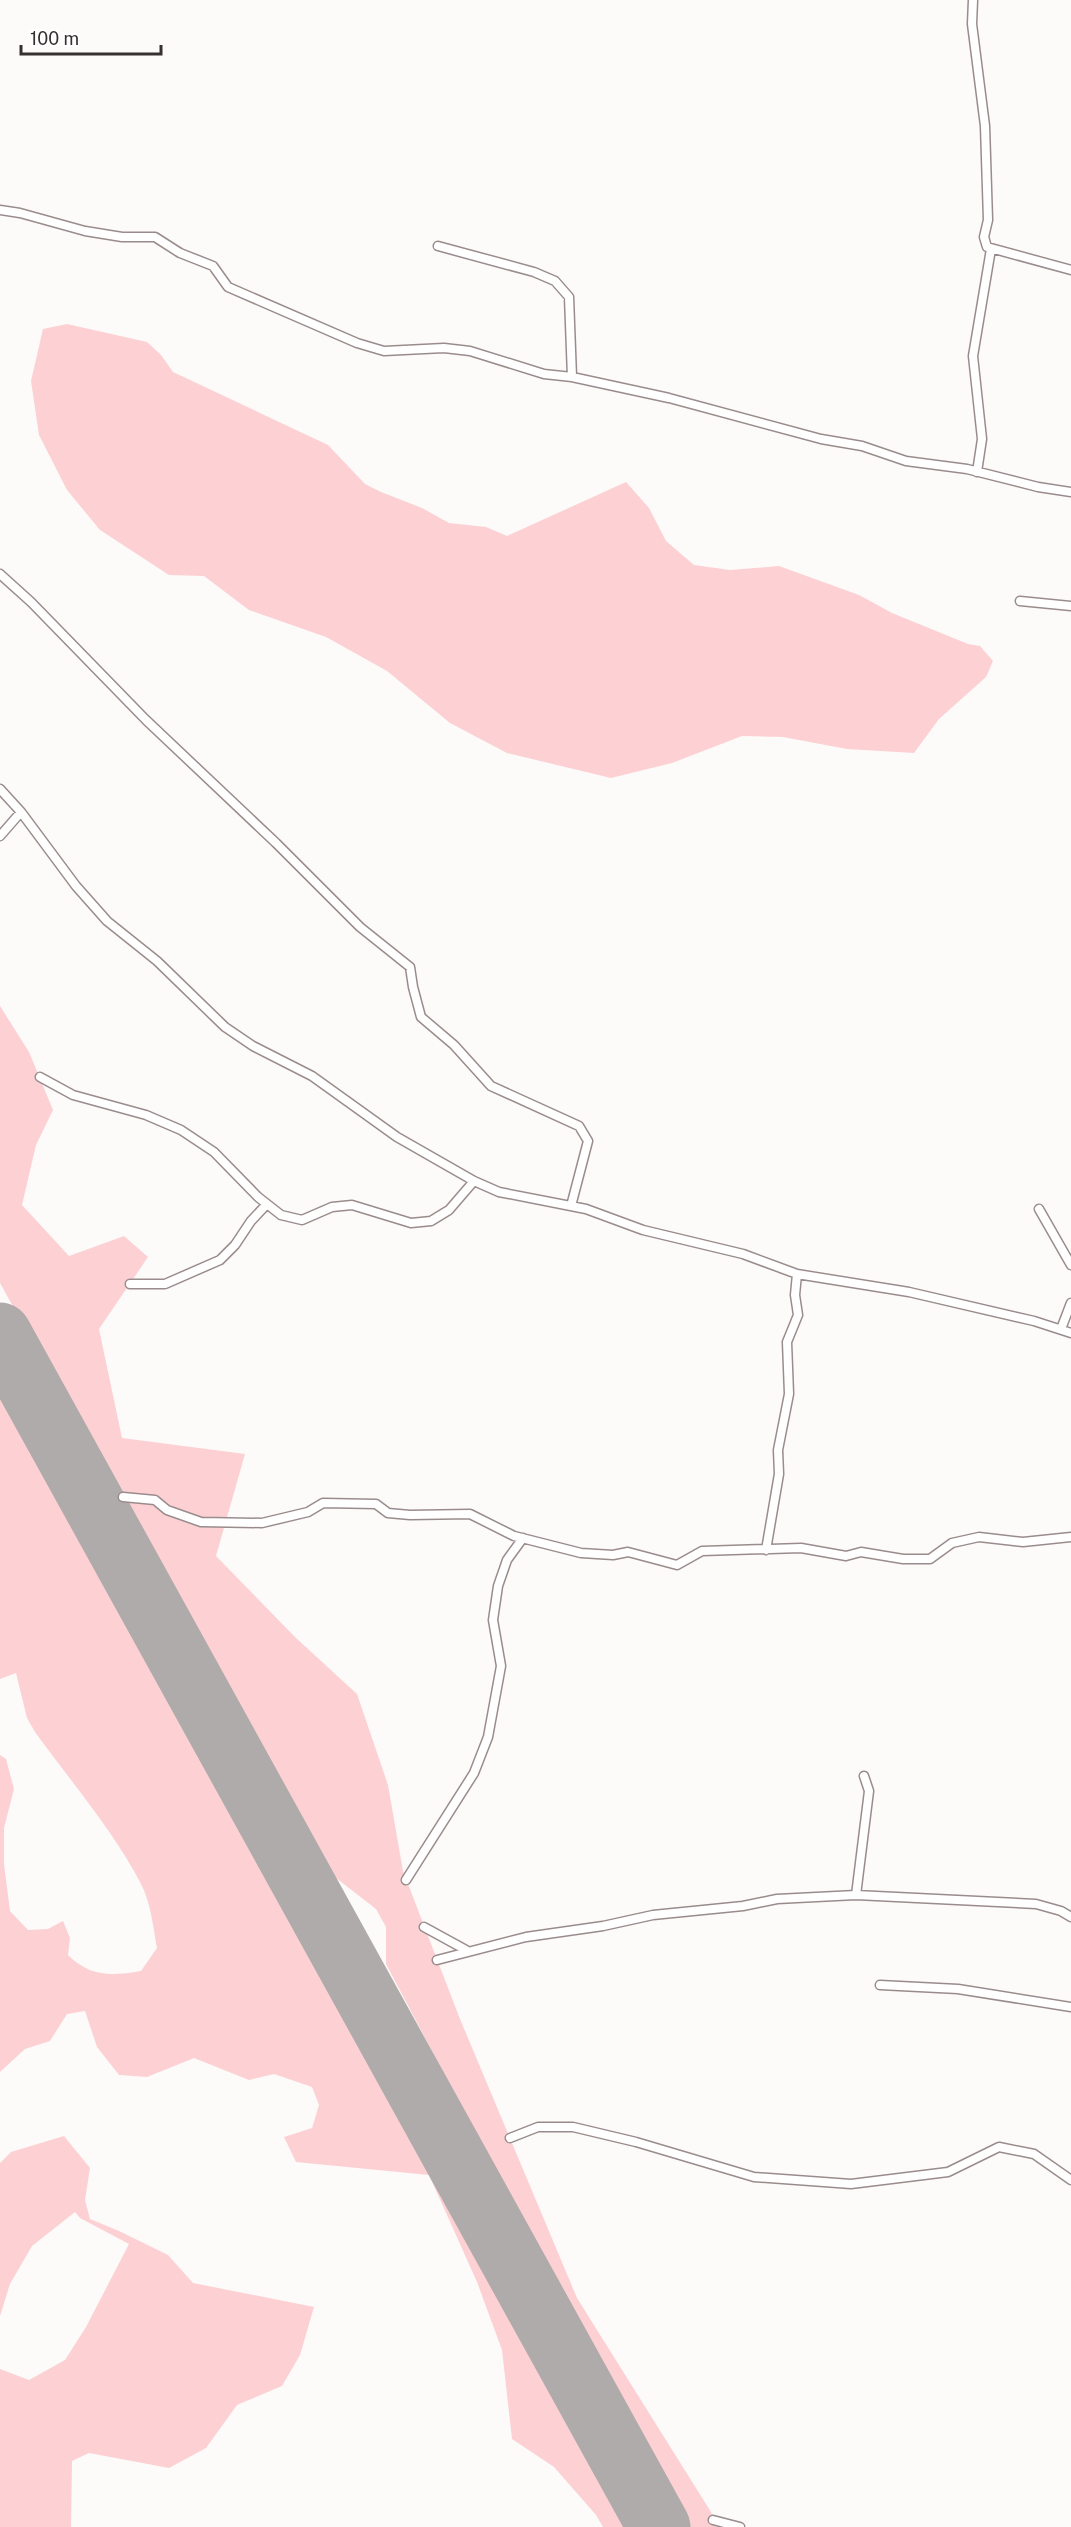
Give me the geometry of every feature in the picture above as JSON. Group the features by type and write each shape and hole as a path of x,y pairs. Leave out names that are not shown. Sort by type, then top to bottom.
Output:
{"street":[{"path":"973,0 972,24 985,126 988,220 984,237 987,247 1071,270"},
{"path":"0,210 20,213 85,231 122,237 155,237 180,253 213,266 228,287 357,343 384,351 444,348 470,351 544,374 572,377 669,398 821,439 862,446 906,461 977,472 1038,487 1071,492"},
{"path":"438,246 534,272 555,281 568,297 572,377"},
{"path":"977,472 982,439 973,356 990,249"},
{"path":"0,574 46,617 80,655 102,674 146,720 276,843 360,927 410,967 412,987 421,1017 454,1045 491,1086 579,1126 588,1141 571,1206"},
{"path":"1020,601 1071,606"},
{"path":"0,789 21,812 76,886 108,921 158,961 225,1027 253,1046 312,1076 397,1137 474,1181 499,1192 586,1209 643,1230 761,1260 797,1274 909,1292 1071,1333"},
{"path":"0,836 21,812"},
{"path":"40,1077 73,1095 146,1114 181,1131 214,1152 281,1215 302,1220 332,1207 352,1205 411,1223 431,1221 449,1210 474,1181"},
{"path":"130,1284 165,1284 220,1260 267,1204"},
{"path":"1039,1209 1071,1265"},
{"path":"766,1550 779,1474 778,1450 789,1394 787,1342 797,1322 795,1295 797,1274"},
{"path":"1061,1329 1071,1303"},
{"path":"123,1497 155,1500 168,1510 201,1522 262,1522 308,1512 323,1503 376,1504 388,1513 470,1514 523,1539 581,1553 613,1555 628,1552 677,1565 702,1551 801,1548 846,1556 861,1552 903,1559 930,1559 952,1543 979,1537 1023,1542 1071,1537"},
{"path":"406,1880 474,1773 488,1737 501,1666 493,1620 498,1586 507,1560 523,1539"},
{"path":"856,1895 869,1791 864,1776"},
{"path":"437,1960 466,1950 526,1937 603,1926 654,1915 743,1906 777,1899 856,1895 1036,1904 1061,1911 1071,1917"},
{"path":"424,1927 466,1950"},
{"path":"880,1985 958,1989 1071,2007"},
{"path":"510,2139 538,2127 573,2127 636,2142 754,2177 851,2184 948,2172 999,2147 1034,2154 1071,2180"},
{"path":"713,2520 740,2527"}],"shaded area":[{"path":"67,324 147,342 161,355 173,372 328,445 365,484 422,508 449,523 486,527 507,536 626,482 649,508 666,541 694,565 730,570 779,566 859,595 892,613 968,644 980,646 993,661 986,677 939,719 914,753 847,749 783,737 742,736 672,763 611,778 507,753 450,723 387,671 326,637 249,610 204,576 169,575 100,530 67,490 39,435 31,381 43,329"},
{"path":"0,1006 29,1052 53,1110 36,1145 22,1205 69,1256 124,1236 148,1257 99,1329 122,1438 245,1454 216,1556 296,1638 357,1694 388,1785 403,1871 460,2019 577,2298 711,2512 716,2527 688,2527 587,2344 386,1964 386,1927 376,1909 331,1874 313,1850 0,1283"},
{"path":"0,1357 348,1990 562,2394 636,2527 603,2527 596,2515 554,2467 512,2439 502,2350 477,2282 429,2175 296,2162 284,2137 312,2128 319,2105 312,2087 274,2074 249,2080 194,2058 147,2077 119,2075 97,2047 85,2011 67,2014 50,2041 25,2049 0,2072 0,1755 6,1759 14,1789 4,1828 4,1864 10,1911 28,1930 48,1929 63,1921 70,1938 68,1955 93,1971 120,1974 141,1971 157,1948 147,1899 130,1865 105,1826 35,1732 27,1718 16,1673 0,1679"},
{"path":"64,2136 90,2168 85,2200 90,2219 168,2255 193,2283 314,2307 300,2355 282,2386 237,2405 206,2448 169,2468 89,2453 72,2461 71,2527 0,2527 0,2369 29,2380 65,2360 86,2327 129,2244 80,2218 75,2212 32,2246 10,2284 0,2316 0,2163 11,2152"}],"runway":[{"path":"0,1334 659,2527"}]}
